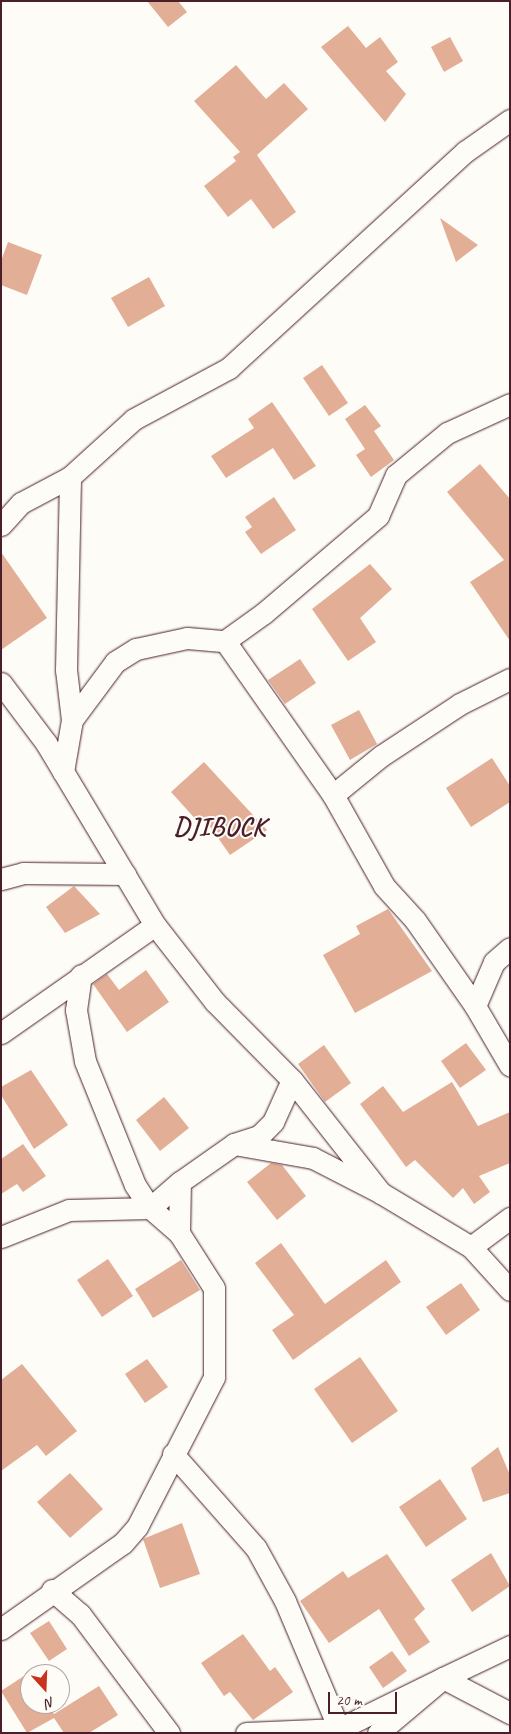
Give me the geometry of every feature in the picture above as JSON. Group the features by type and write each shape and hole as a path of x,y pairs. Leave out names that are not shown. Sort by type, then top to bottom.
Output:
{"street":[{"path":"1,525 21,503 70,477 134,419 229,368 466,151 510,120"},
{"path":"72,720 115,662 136,649 187,638 225,641 378,516 384,493 396,475 447,434 510,404"},
{"path":"63,772 72,720 66,670 70,477"},
{"path":"225,641 333,795 384,886 415,920 475,1006 509,1064"},
{"path":"333,795 381,756 460,704 510,679"},
{"path":"1,682 63,772 155,925 215,1002 292,1080 381,1193"},
{"path":"1,880 23,873 125,874"},
{"path":"1,1033 81,975 155,925"},
{"path":"475,1006 494,962 510,948"},
{"path":"1,1629 52,1590 123,1543 138,1527 173,1454 214,1377 214,1288 179,1233 150,1208 135,1185 85,1062 76,1010 81,975"},
{"path":"1,1237 69,1210 150,1208 180,1182 234,1144 259,1136 273,1122 292,1080"},
{"path":"234,1144 313,1158 381,1193 471,1247 510,1290"},
{"path":"179,1233 180,1182"},
{"path":"471,1247 510,1218"},
{"path":"173,1454 256,1548 285,1601 340,1729"},
{"path":"52,1590 80,1614 169,1733"},
{"path":"246,1733 340,1729 510,1646"},
{"path":"443,1678 510,1713"},
{"path":"378,1733 443,1678"}],"building":[{"path":"147,1 178,1 187,12 168,27"},
{"path":"348,26 366,48 380,37 398,62 386,71 406,94 385,122 321,47"},
{"path":"450,37 463,61 444,72 431,47"},
{"path":"236,65 266,99 284,83 308,109 257,155 296,212 273,229 251,199 228,217 204,186 236,161 233,157 240,152 194,101"},
{"path":"440,218 478,245 456,262"},
{"path":"8,242 42,255 27,295 1,285 1,261"},
{"path":"149,277 165,306 128,327 111,298"},
{"path":"322,365 348,403 329,416 303,378"},
{"path":"272,402 316,466 294,480 273,448 226,478 211,456 254,428 248,419"},
{"path":"365,405 381,426 374,431 394,460 371,477 356,455 365,449 345,419"},
{"path":"480,464 510,499 510,641 470,582 504,560 447,492"},
{"path":"274,497 296,530 261,554 245,532 252,527 245,517"},
{"path":"1,552 47,618 1,650"},
{"path":"370,564 392,589 360,618 376,642 348,661 312,609"},
{"path":"300,659 316,683 285,704 268,680"},
{"path":"359,710 377,744 350,760 331,725"},
{"path":"492,758 510,786 510,802 471,827 446,788"},
{"path":"204,762 267,830 230,855 204,818 199,823 171,792"},
{"path":"74,886 100,914 65,933 46,907"},
{"path":"388,909 432,971 355,1013 323,955 360,934 356,926"},
{"path":"146,970 169,1002 127,1032 93,984 107,974 119,990"},
{"path":"466,1043 486,1070 460,1088 441,1061"},
{"path":"324,1045 351,1083 325,1102 298,1064"},
{"path":"31,1070 68,1125 34,1149 1,1095 1,1087"},
{"path":"452,1082 478,1126 510,1112 510,1163 479,1176 490,1192 474,1204 463,1188 453,1198 415,1160 406,1167 360,1104 383,1086 403,1112"},
{"path":"164,1097 189,1128 160,1151 136,1120"},
{"path":"23,1144 46,1176 23,1192 17,1184 1,1194 1,1159"},
{"path":"271,1163 282,1165 306,1196 277,1220 247,1182"},
{"path":"281,1243 325,1304 386,1260 401,1282 293,1360 272,1330 294,1315 255,1263"},
{"path":"108,1259 133,1296 102,1317 77,1280"},
{"path":"181,1260 200,1290 153,1318 135,1289"},
{"path":"461,1283 480,1310 446,1335 426,1307"},
{"path":"360,1357 398,1411 352,1443 314,1389"},
{"path":"147,1359 168,1387 145,1403 125,1374"},
{"path":"22,1364 77,1431 46,1456 37,1445 1,1471 1,1380"},
{"path":"498,1447 510,1475 510,1493 483,1502 471,1468"},
{"path":"70,1473 103,1509 70,1538 37,1502"},
{"path":"440,1479 467,1519 426,1547 399,1507"},
{"path":"182,1523 200,1574 160,1588 143,1539"},
{"path":"491,1553 510,1586 472,1612 451,1580"},
{"path":"387,1554 425,1609 414,1619 430,1642 409,1656 379,1609 329,1643 300,1601 343,1571 348,1578"},
{"path":"49,1621 67,1649 49,1661 30,1633"},
{"path":"243,1634 270,1671 275,1667 293,1692 253,1720 230,1692 224,1696 201,1663"},
{"path":"392,1651 407,1671 383,1688 369,1667"},
{"path":"20,1679 20,1714 70,1714 70,1704 99,1686 118,1715 89,1733 64,1733 54,1718 27,1733 1,1691"}],"district":[{"name":"DJIBOCK","path":"220,827"}]}
